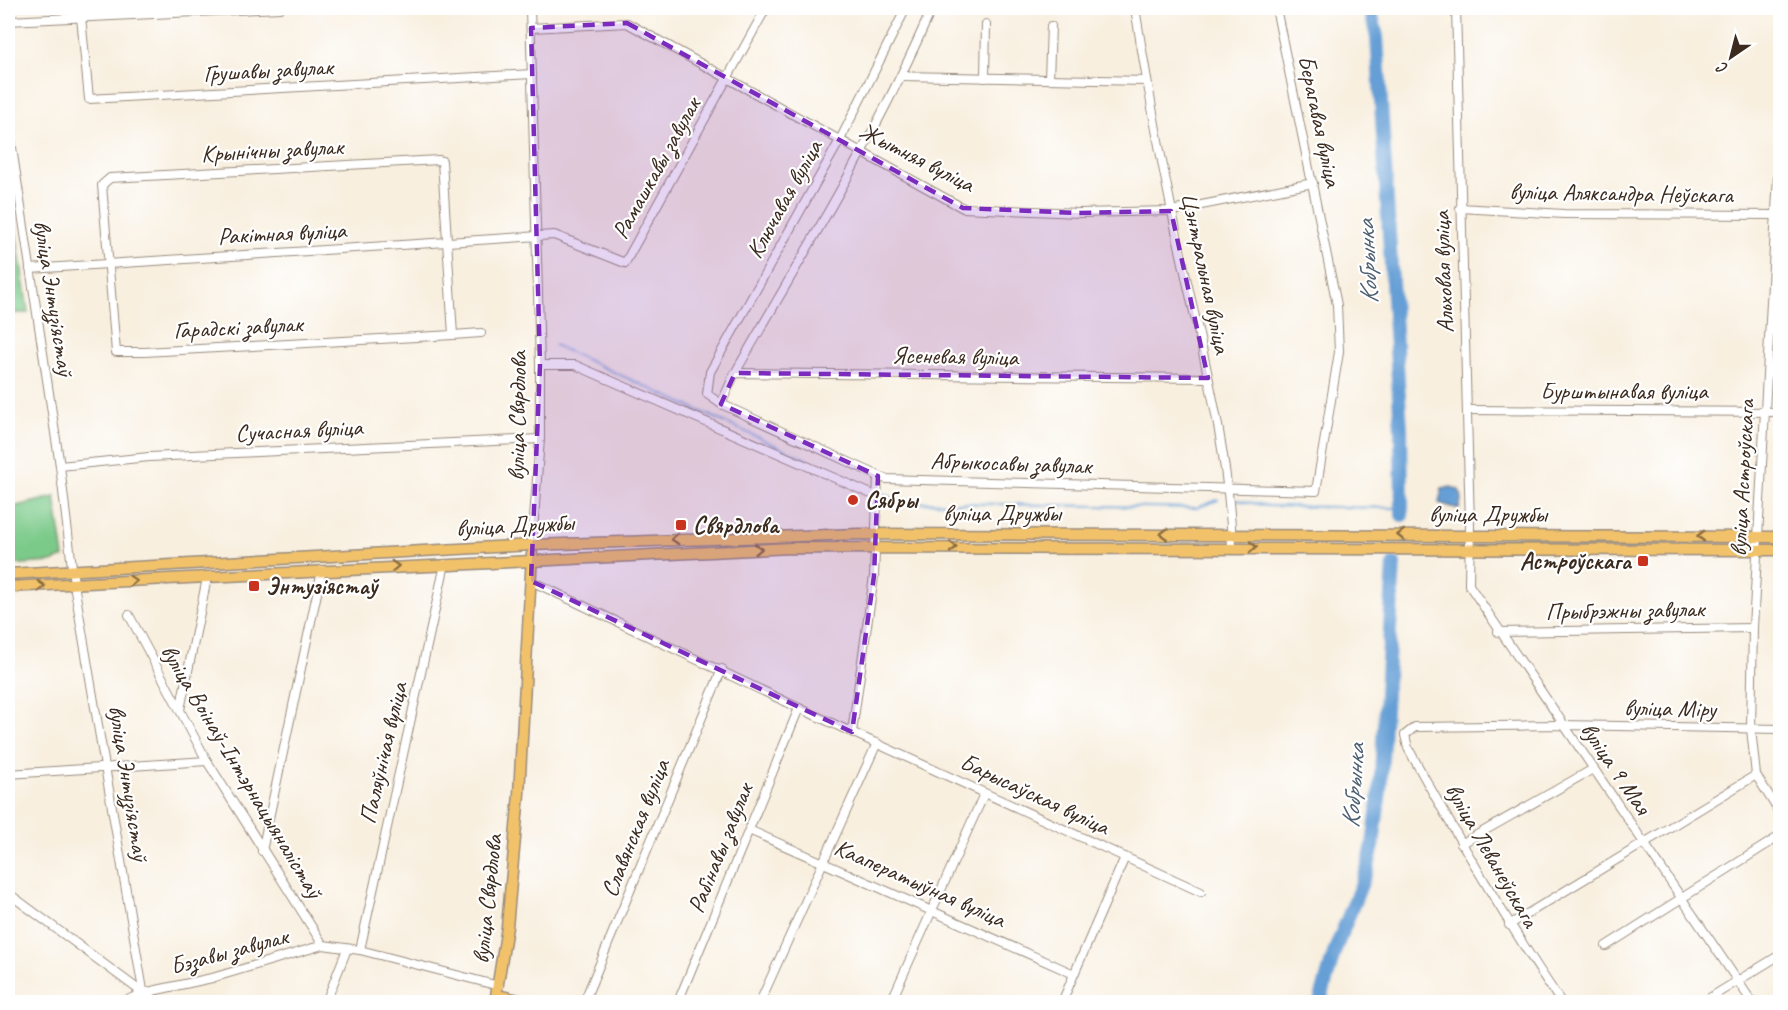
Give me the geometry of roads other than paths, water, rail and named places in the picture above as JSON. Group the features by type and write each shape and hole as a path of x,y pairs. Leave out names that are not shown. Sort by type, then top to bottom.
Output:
{"main road":[{"name":"вуліца Дружбы","path":"8,574 532,545 875,534 1470,534 1780,537"},
{"path":"791,548 821,543 866,543 875,534"},
{"path":"875,547 882,540 932,539 957,534"},
{"path":"1154,547 1180,543 1220,543 1228,539 1231,534"},
{"path":"1394,548 1422,544 1459,544 1470,534"},
{"path":"1470,548 1477,540 1515,540 1556,536"},
{"path":"1673,549 1749,545 1759,537"},
{"path":"532,560 541,552 612,542"},
{"path":"1758,551 1766,542 1780,542"},
{"path":"445,564 525,554 532,545"},
{"name":"вуліца Свярдлова","path":"497,995 507,927 519,794 532,545"},
{"name":"вуліца Дружбы","path":"8,587 791,548 1232,547 1780,550"},
{"path":"497,995 528,1002"}],"street":[{"path":"8,21 280,8"},
{"name":"вуліца Свярдлова","path":"530,8 540,365 540,439 532,545"},
{"name":"Рамашкавы завулак","path":"536,237 554,235 625,263 729,79 766,8"},
{"name":"Ключавая вуліца","path":"721,404 707,394 710,372 840,140 906,8"},
{"name":"Ключавая вуліца","path":"735,373 862,152 902,76 932,8"},
{"name":"Цэнтральная вуліца","path":"1135,8 1172,211 1208,378 1227,489 1232,547"},
{"name":"Берагавая вуліца","path":"1276,8 1336,305 1339,352 1316,491"},
{"name":"Альховая вуліца","path":"1456,8 1470,548"},
{"name":"Грушавы завулак","path":"81,17 89,99 532,74"},
{"name":"Жытняя вуліца","path":"531,28 627,23 963,208 1080,213 1172,211 1313,183"},
{"path":"985,78 986,24"},
{"path":"1050,79 1051,26"},
{"path":"902,76 1147,81"},
{"name":"вуліца Энтузіястаў","path":"8,121 60,466 75,584 144,998"},
{"name":"вуліца Астроўскага","path":"1780,139 1779,215 1753,628 1751,729 1756,775 1780,813"},
{"name":"Крынічны завулак","path":"107,263 102,185 110,178 439,160 442,161 447,243"},
{"name":"вуліца Аляксандра Неўскага","path":"1460,208 1564,214 1779,215"},
{"name":"Ракітная вуліца","path":"30,269 536,237"},
{"path":"447,243 453,335"},
{"name":"Гарадскі завулак","path":"107,263 114,348 119,353 481,333"},
{"path":"540,365 575,365 876,496"},
{"path":"721,404 735,373"},
{"name":"Ясеневая вуліца","path":"735,373 1208,378"},
{"name":"Абрыкосавы завулак","path":"721,404 886,479 1316,491"},
{"name":"Бурштынавая вуліца","path":"1467,410 1780,412"},
{"name":"Сучасная вуліца","path":"60,466 149,458 540,439"},
{"path":"852,732 870,612 878,476"},
{"name":"вуліца 9 Мая","path":"1470,548 1469,585 1498,632 1752,1002"},
{"name":"Паляўнічая вуліца","path":"360,950 445,564"},
{"path":"262,851 322,570"},
{"path":"180,710 207,578"},
{"name":"Барысаўская вуліца","path":"531,580 722,669 799,708 1201,892"},
{"name":"вуліца Воінаў-Інтэрнацыяналістаў","path":"129,615 207,761 323,945"},
{"name":"Прыбрэжны завулак","path":"1498,632 1753,628"},
{"name":"Славянская вуліца","path":"584,1002 722,669"},
{"name":"Рабінавы завулак","path":"678,1002 799,708"},
{"name":"вуліца Міру","path":"1415,727 1563,725 1780,729"},
{"name":"вуліца Леванеўскага","path":"1415,727 1405,735 1408,748 1509,925 1561,1002"},
{"path":"760,1002 877,743"},
{"path":"8,774 207,761"},
{"path":"1461,844 1593,769"},
{"path":"1509,925 1756,775"},
{"path":"891,1002 984,794"},
{"name":"Кааператыўная вуліца","path":"749,830 1074,974"},
{"path":"1606,946 1780,836"},
{"path":"1062,1002 1125,857"},
{"path":"8,893 144,998 160,1002"},
{"name":"Бэзавы завулак","path":"123,1002 144,998 323,945 360,950 497,995"},
{"path":"326,1002 347,949"},
{"path":"1703,1002 1780,955"}],"water":[{"path":"1451,487 1459,490 1462,497 1459,509 1439,503 1442,489"}],"waterway":[{"name":"Кобрынка","path":"1370,8 1377,37 1401,429 1402,515"},
{"path":"554,345 863,485"},
{"path":"881,493 902,502 1196,508 1218,500"},
{"path":"1237,500 1268,506 1402,508"},
{"name":"Кобрынка","path":"1320,1002 1335,950 1367,870 1373,845 1380,790 1394,564"}],"place":[{"name":"Сябры","path":"853,500"},
{"name":"Свярдлова","path":"681,525"},
{"name":"Астроўскага","path":"1643,561"},
{"name":"Энтузіястаў","path":"254,586"}]}
